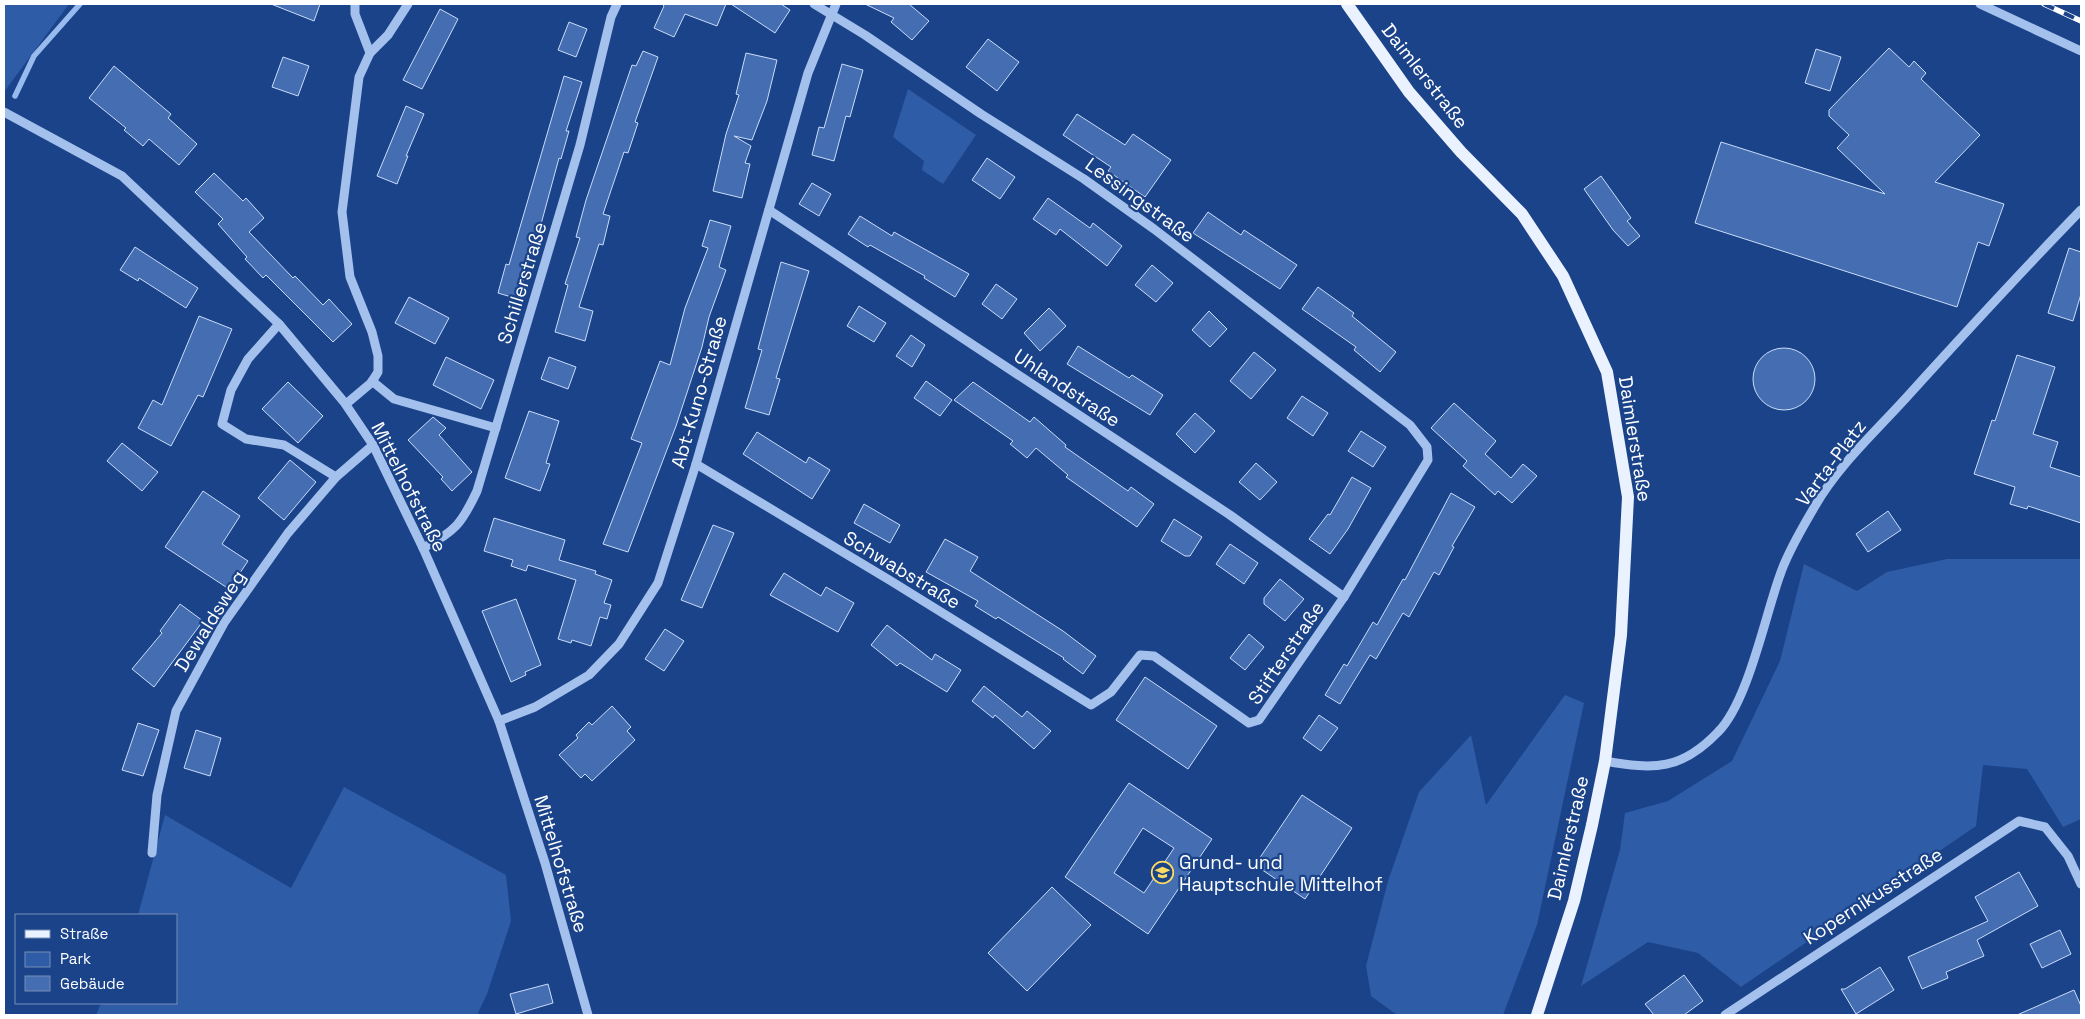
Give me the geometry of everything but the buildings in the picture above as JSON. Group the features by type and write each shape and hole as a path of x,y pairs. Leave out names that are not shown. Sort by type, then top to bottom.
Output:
{"main road":[{"name":"Daimlerstraße","path":"1347,4 1409,92 1461,152 1522,214 1563,276 1607,372 1628,497 1621,635 1605,761 1574,900 1537,1015"}],"street":[{"path":"355,4 355,14 370,53"},
{"path":"346,404 372,381 378,372 378,356 372,332 350,277 342,212 359,77 370,53 388,35 408,4"},
{"name":"Schillerstraße","path":"423,548 452,531 466,514 477,491 580,145 611,17 617,4"},
{"name":"Lessingstraße","path":"814,4 1084,179 1154,229 1410,425 1427,447"},
{"name":"Abt-Kuno-Straße","path":"499,721 561,694 589,675 619,644 658,583 696,464 808,73 830,13 836,4"},
{"path":"1980,4 2081,51"},
{"name":"Mittelhofstraße","path":"4,112 122,176 279,324 346,404 373,446 423,548 499,721 546,863 588,1015"},
{"name":"Uhlandstraße","path":"769,210 1230,515 1344,597"},
{"name":"Varta-Platz","path":"1605,761 1640,767 1676,762 1698,750 1720,730 1730,716 1746,681 1781,572 1816,504 1864,441 2081,210"},
{"path":"279,324 248,359 231,390 222,424 246,439 284,444 336,477"},
{"path":"372,381 394,399 496,428"},
{"name":"Dewaldsweg","path":"152,853 158,795 176,711 224,623 288,533 336,477 373,446"},
{"name":"Stifterstraße","path":"1090,706 1111,692 1140,655 1154,656 1249,723 1259,720 1344,597 1428,460 1427,447"},
{"name":"Schwabstraße","path":"696,464 891,581 1090,706"},
{"name":"Kopernikusstraße","path":"1725,1015 2019,821 2045,827 2068,856 2081,884"}],"green space":[{"path":"4,4 69,4 4,92"},
{"path":"908,89 976,135 943,184 922,170 924,161 893,137"},
{"path":"1947,559 2081,559 2081,819 2063,827 2027,769 1983,765 1976,826 1741,987 1698,953 1648,942 1581,986 1620,850 1625,813 1668,801 1732,761 1780,661 1804,564 1857,591 1887,572"},
{"path":"1565,695 1584,703 1537,925 1503,1015 1397,1015 1371,996 1366,966 1388,881 1419,792 1471,735 1486,805"},
{"path":"344,787 506,875 511,921 487,994 477,1015 96,1015 101,1004 178,1004 178,914 138,914 165,815 291,888"}],"waterway":[{"path":"15,96 34,56 80,4"}],"railway":[{"path":"2044,4 2081,21"}],"place":[{"name":"Grund- und Hauptschule Mittelhof","path":"1163,873"}]}
